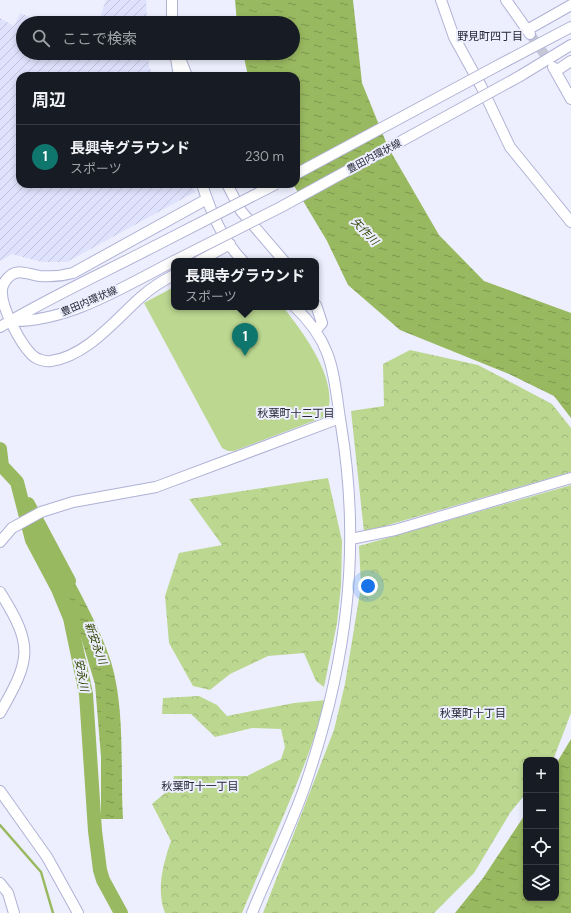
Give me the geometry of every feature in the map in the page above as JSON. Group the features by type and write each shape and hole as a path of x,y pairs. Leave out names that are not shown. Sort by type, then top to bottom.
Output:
{"street":[{"path":"172,0 172,16"},
{"path":"441,0 454,37 482,86 510,147 571,222"},
{"path":"506,0 528,32 571,5"},
{"name":"豊田内環状線","path":"300,172 571,27"},
{"name":"豊田内環状線","path":"180,258 281,207 462,109 571,45"},
{"path":"178,60 179,72"},
{"path":"180,60 185,72"},
{"path":"571,62 554,69 571,99"},
{"path":"203,188 207,199 230,244 241,258"},
{"path":"229,188 241,211 281,258"},
{"name":"豊田内環状線","path":"10,321 77,285 93,279 268,188"},
{"path":"171,276 160,282 142,296 100,335 82,348 64,357 50,361 40,360 32,356 10,321 1,292 5,280 14,273 22,272 42,276 63,276 73,273 207,199"},
{"path":"204,258 230,244"},
{"name":"豊田内環状線","path":"10,321 30,322 60,314 88,304 171,262"},
{"path":"252,913 305,788 325,725 336,681 350,584 351,539 348,484 336,380 329,355 316,330 298,310"},
{"path":"316,330 322,323 318,310"},
{"path":"0,327 10,321"},
{"path":"0,542 4,536 19,523 41,512 73,502 156,487 340,418"},
{"path":"351,539 395,530 571,478"},
{"path":"0,592 20,626 25,647 20,673 0,713"},
{"path":"0,791 46,857 78,913"},
{"path":"0,883 8,893 14,913"}],"shaded area":[{"path":"106,0 146,0 147,16 100,16"},
{"path":"20,13 27,16 19,16"},
{"path":"0,18 14,26 16,22 16,60 149,60 151,72 16,72 16,188 194,188 195,192 67,262 42,262 12,254 0,261"}],"green space":[{"path":"171,289 171,310 285,310 315,353 327,380 329,406 324,417 234,451 228,451 222,448 144,303"},
{"path":"410,350 478,365 552,404 571,428 571,472 364,532 351,411 384,406 383,364"},
{"path":"328,478 342,541 341,586 337,623 324,687 316,681 304,653 268,656 230,674 210,690 193,686 169,643 165,596 179,553 222,545 189,499"},
{"path":"571,485 571,713 554,757 523,757 523,797 510,813 474,873 434,913 263,913 334,730 345,684 361,586 359,546"},
{"path":"199,696 217,705 227,716 294,703 326,700 318,727 298,781 242,913 165,913 162,904 161,886 163,868 171,841 152,804 172,787 174,776 247,776 281,759 285,747 281,729 252,728 215,737 191,714 162,714 163,698"}],"water":[{"name":"矢作川","path":"235,0 353,0 362,83 388,147 439,235 484,281 571,313 571,418 554,396 509,374 400,330 348,285 327,241 295,188 300,188 300,72 247,72 245,60 300,60 300,16 236,16"},
{"path":"62,558 99,631 109,656 114,675 120,715 123,819 101,819 101,757 95,684 76,621 56,578"},
{"path":"571,739 571,913 455,913 483,878 523,818 523,901 559,901 559,759"}],"waterway":[{"name":"安永川","path":"0,449 2,466 17,482 32,540 58,589 70,618 86,694 95,831 100,870 103,880 121,913"},
{"name":"新安永川","path":"28,504 69,581"},
{"path":"0,825 41,872 53,913"}],"tunnel":[{"path":"530,34 552,65"}],"place":[{"name":"長興寺グラウンド","path":"245,356"}],"district":[{"name":"野見町四丁目","path":"490,36"},
{"name":"秋葉町十二丁目","path":"296,413"},
{"name":"秋葉町十丁目","path":"473,713"},
{"name":"秋葉町十一丁目","path":"200,786"}]}
